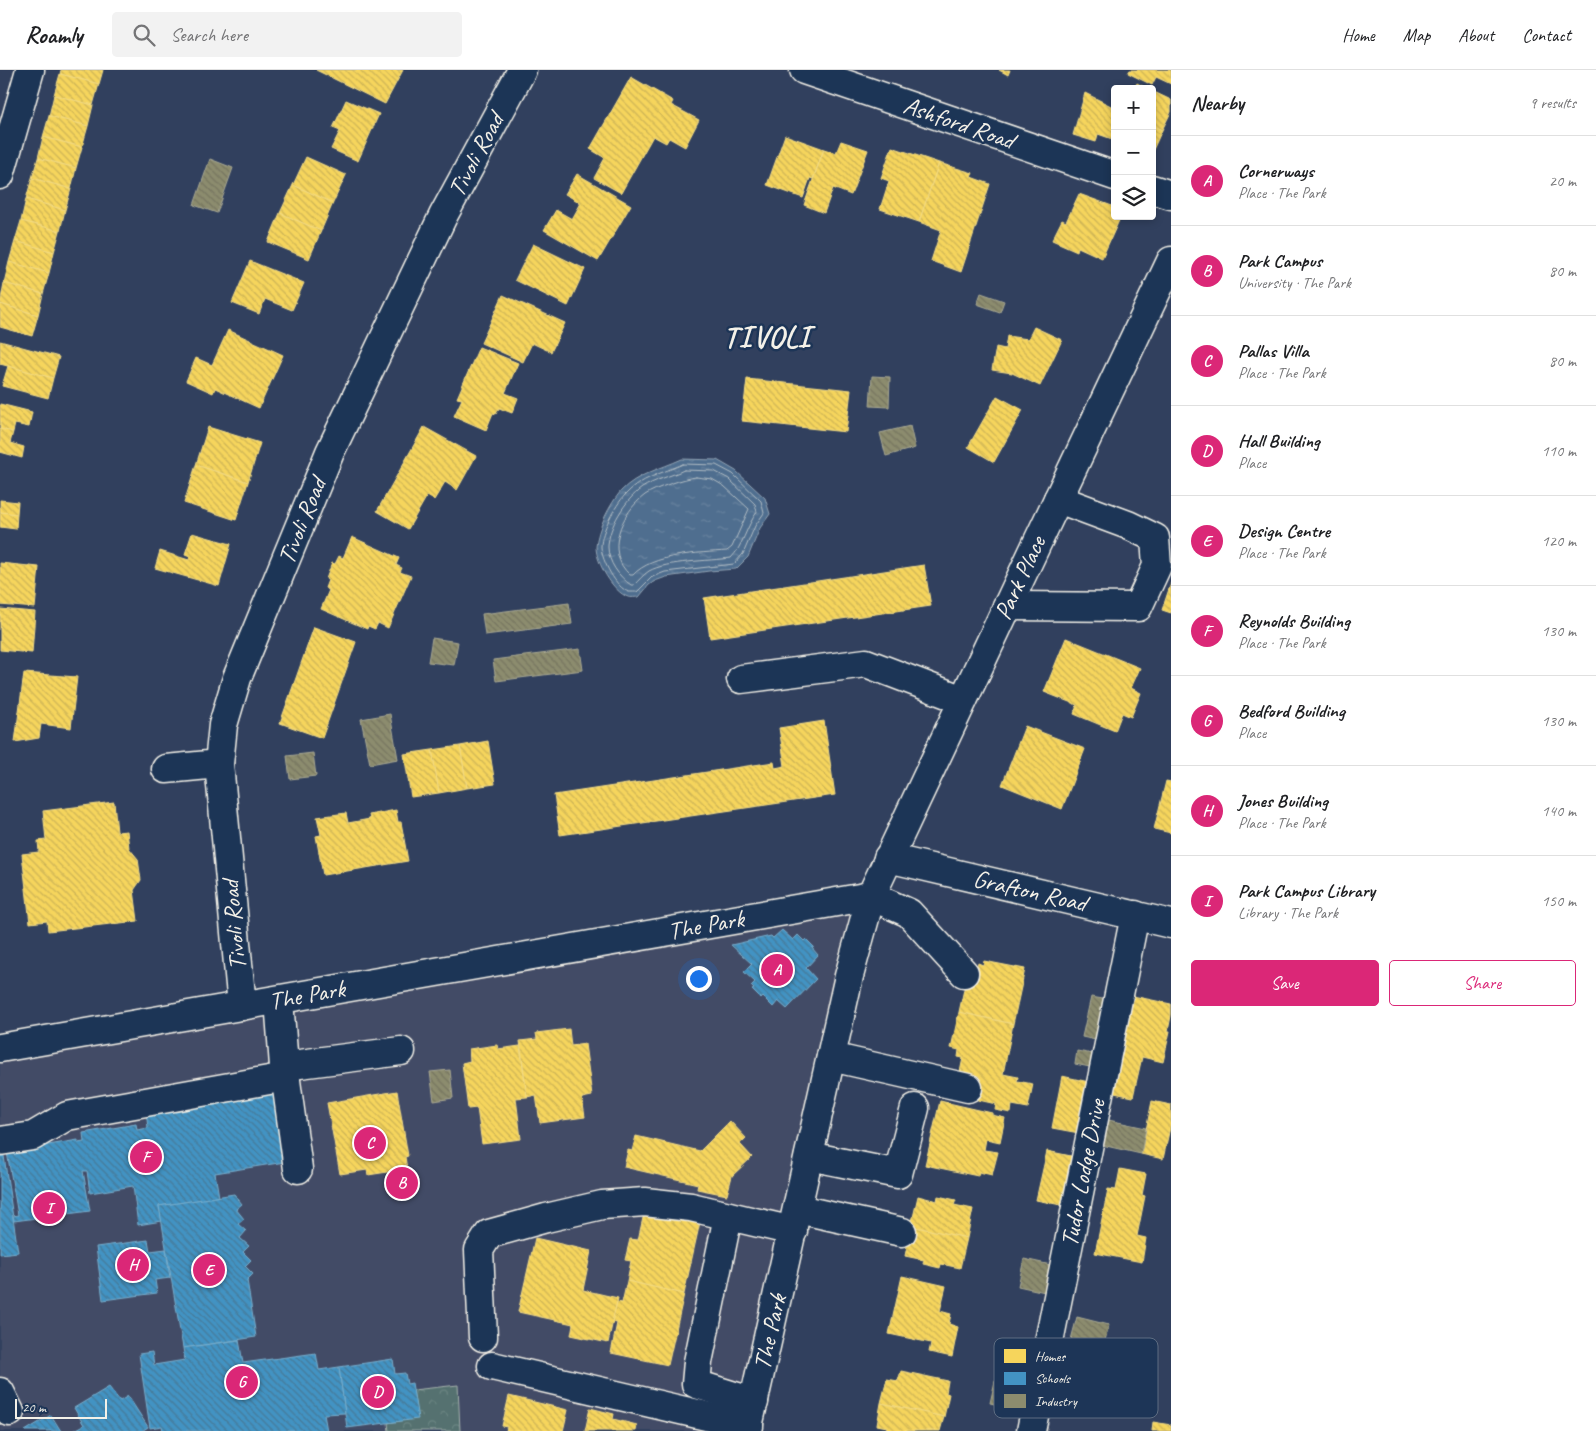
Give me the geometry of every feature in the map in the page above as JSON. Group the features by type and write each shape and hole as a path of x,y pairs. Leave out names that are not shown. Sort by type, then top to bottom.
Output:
{"street":[{"path":"0,176 30,70"},
{"name":"Tivoli Road","path":"242,1006 219,764 223,724 237,678 330,452 443,216 522,70"},
{"name":"Ashford Road","path":"804,70 836,75 1112,175"},
{"path":"1156,189 1171,195"},
{"name":"Park Place","path":"871,896 1171,261"},
{"path":"1007,606 1138,606 1157,566 1155,538 1128,525 1058,499"},
{"path":"741,679 866,663 963,700"},
{"path":"166,769 219,764"},
{"name":"Grafton Road","path":"888,858 1171,924"},
{"path":"871,896 908,913 964,973"},
{"name":"The Park","path":"0,1048 871,896 849,976 750,1419"},
{"name":"Tudor Lodge Drive","path":"1050,1338 1135,915"},
{"path":"279,1000 285,1072 298,1169"},
{"path":"0,1141 33,1136 67,1116 285,1072 401,1051"},
{"path":"831,1057 968,1088"},
{"path":"809,1156 898,1174 915,1108"},
{"path":"483,1337 479,1250 489,1234 546,1218 602,1205 645,1202 692,1207 728,1216 795,1220 902,1232"},
{"path":"728,1216 698,1362 696,1384 750,1419"},
{"path":"492,1366 750,1419"},
{"name":"Tudor Lodge Drive","path":"1031,1431 1034,1418"}],"shaded area":[{"path":"871,896 747,1431 0,1431 0,1048"}],"green space":[{"path":"458,1385 460,1431 389,1431 388,1423 417,1418 413,1390"}],"water":[{"path":"682,459 717,460 736,471 765,498 770,514 760,528 748,557 736,569 666,577 649,585 639,597 628,597 611,583 599,560 596,547 601,525 613,503 627,485 649,472"}],"building: Homes":[{"path":"61,70 103,70 99,84 60,74"},
{"path":"316,70 403,70 385,104"},
{"path":"999,70 1010,70 1008,75"},
{"path":"1130,70 1171,70 1171,84 1156,77 1152,85 1128,73"},
{"path":"60,74 99,84 93,105 54,95"},
{"path":"631,77 673,101 671,105 699,120 685,147 669,138 666,143 653,136 621,193 594,178 605,158 590,149"},
{"path":"1085,93 1111,106 1111,139 1098,134 1096,142 1073,135"},
{"path":"1156,93 1171,100 1171,112 1162,130 1156,128"},
{"path":"54,95 93,105 88,126 49,116"},
{"path":"346,100 379,114 358,161 331,149 340,131 333,128"},
{"path":"49,116 88,126 82,147 43,137"},
{"path":"1156,128 1162,130 1156,143"},
{"path":"785,135 824,149 813,179 810,178 803,198 767,185"},
{"path":"43,137 82,147 76,168 38,158"},
{"path":"841,141 868,150 851,195 833,188 824,213 804,205 824,149 836,153"},
{"path":"892,147 939,163 919,222 880,209 889,181 881,178"},
{"path":"306,157 346,175 333,203 293,185"},
{"path":"38,158 76,168 71,189 32,178"},
{"path":"939,163 973,173 971,177 990,184 961,272 931,261 941,230 919,222"},
{"path":"577,174 631,205 598,261 544,230 556,210 572,219 581,203 565,194"},
{"path":"32,178 71,189 65,210 26,199"},
{"path":"293,185 333,203 321,231 280,213"},
{"path":"1079,194 1111,206 1111,220 1119,220 1102,258 1078,247 1077,251 1052,240 1062,220 1066,222"},
{"path":"26,199 65,210 60,231 21,221"},
{"path":"280,213 321,231 309,259 268,242"},
{"path":"21,221 60,231 54,252 15,241"},
{"path":"15,241 54,252 49,273 9,262"},
{"path":"533,244 585,269 568,306 515,280"},
{"path":"250,261 304,283 292,310 265,299 259,314 232,303"},
{"path":"9,262 49,273 43,294 4,283"},
{"path":"4,283 43,294 38,315 0,304"},
{"path":"503,295 565,323 551,352 532,343 523,362 481,343"},
{"path":"0,304 38,315 32,336 0,327"},
{"path":"1034,327 1062,340 1040,386 1012,373 992,370 996,347 1005,349 1007,336 1028,339"},
{"path":"228,330 283,355 259,408 215,388 213,393 186,381 196,358 212,365"},
{"path":"0,341 59,357 53,378 0,364"},
{"path":"479,347 518,363 505,393 518,398 512,413 499,408 496,414 493,413 486,430 454,416 462,399 457,398"},
{"path":"8,366 53,378 48,398 2,386"},
{"path":"747,379 851,390 846,432 742,421"},
{"path":"997,396 1023,410 994,462 968,447"},
{"path":"0,404 32,412 29,427 15,424 13,432 0,429"},
{"path":"208,427 260,443 248,482 196,465"},
{"path":"424,427 476,456 457,490 445,482 434,500 427,496 408,529 377,511"},
{"path":"0,429 13,432 10,443 24,447 22,458 0,452"},
{"path":"196,465 248,482 236,520 184,503"},
{"path":"0,500 18,502 17,514 0,512"},
{"path":"0,512 17,514 16,529 0,527"},
{"path":"192,533 231,544 219,586 155,568 160,551 189,560 190,556 185,554"},
{"path":"352,537 399,558 396,565 402,568 400,572 411,576 388,628 378,623 375,629 368,626 367,629 321,609 329,590 325,588 328,580 326,579 332,563 335,564 339,556 343,558"},
{"path":"0,563 39,567 35,608 0,605"},
{"path":"924,565 931,606 710,638 704,598"},
{"path":"1171,583 1171,613 1162,610"},
{"path":"0,609 35,612 32,653 0,650"},
{"path":"314,627 356,642 322,738 280,723"},
{"path":"1066,638 1140,668 1131,688 1141,693 1131,717 1122,713 1115,731 1074,714 1077,705 1044,692"},
{"path":"24,673 77,677 71,728 41,724 39,738 15,742"},
{"path":"824,721 835,795 560,835 554,795 774,762 775,768 785,766 779,728"},
{"path":"1025,726 1085,749 1062,809 1002,785"},
{"path":"488,741 495,784 467,788 460,746"},
{"path":"460,746 467,788 439,793 432,750"},
{"path":"432,750 439,793 411,797 404,754"},
{"path":"1166,781 1171,782 1171,833 1154,829"},
{"path":"114,802 117,832 127,831 129,848 138,859 141,880 134,890 138,921 48,931 47,921 30,923 22,854 39,852 38,841 46,840 43,811"},
{"path":"396,810 398,822 401,822 408,861 323,875 316,836 321,835 317,817 346,813 348,823 370,819 369,815"},
{"path":"984,961 1025,969 1013,1024 959,1012 966,980 974,981 978,963 983,965"},
{"path":"1128,995 1171,1004 1168,1031 1170,1031 1163,1062 1142,1057 1133,1097 1105,1091"},
{"path":"959,1012 1013,1024 1003,1074 1018,1077 1017,1081 1033,1084 1028,1108 1012,1105 1011,1113 995,1110 996,1104 974,1099 979,1076 960,1072 963,1058 958,1057 959,1050 951,1048"},
{"path":"569,1029 571,1046 585,1044 592,1096 582,1098 585,1117 540,1123 536,1095 527,1097 520,1041 537,1039 536,1033"},
{"path":"497,1045 498,1049 520,1046 527,1097 516,1098 521,1139 482,1144 477,1108 468,1109 462,1063 470,1061 469,1049"},
{"path":"1062,1076 1089,1082 1079,1133 1052,1128"},
{"path":"397,1091 408,1156 405,1157 407,1169 368,1175 367,1170 340,1174 327,1103"},
{"path":"940,1101 992,1113 992,1115 1005,1118 1000,1142 986,1139 984,1150 998,1152 992,1175 979,1172 978,1176 925,1165"},
{"path":"1152,1101 1171,1105 1171,1123 1163,1159 1141,1154"},
{"path":"730,1121 746,1138 740,1144 752,1157 732,1176 727,1195 697,1189 698,1184 624,1167 628,1150 632,1151 636,1136 700,1151"},
{"path":"1047,1151 1071,1156 1061,1205 1036,1200"},
{"path":"1120,1169 1146,1174 1142,1195 1145,1196 1137,1236 1146,1238 1142,1262 1095,1253 1108,1189 1116,1190"},
{"path":"918,1196 937,1201 938,1196 956,1200 954,1205 973,1209 967,1238 911,1226"},
{"path":"645,1209 700,1222 684,1294 627,1281 631,1261 625,1260 630,1239 638,1240"},
{"path":"911,1226 967,1238 960,1268 941,1264 940,1268 923,1264 924,1260 905,1256"},
{"path":"535,1238 591,1251 583,1290 618,1298 608,1343 571,1335 573,1324 518,1312"},
{"path":"902,1276 946,1286 940,1311 951,1314 949,1324 958,1327 952,1357 929,1352 931,1343 889,1334"},
{"path":"627,1281 684,1294 668,1365 611,1353 617,1323 612,1322 617,1302 622,1303"},
{"path":"901,1371 948,1381 946,1393 949,1394 944,1417 881,1403 887,1379 898,1381"},
{"path":"509,1396 568,1410 563,1431 506,1431 507,1427 502,1426"},
{"path":"881,1403 944,1417 940,1431 886,1431 887,1427 877,1425"},
{"path":"590,1408 614,1414 613,1419 637,1425 636,1431 585,1431"},
{"path":"1153,1422 1171,1425 1171,1431 1152,1431"}],"building: Schools":[{"path":"782,930 793,940 798,935 804,941 806,939 814,947 812,948 818,955 806,968 816,979 787,1009 778,1001 773,1007 752,990 754,989 751,986 755,982 744,972 752,964 731,945 771,936 773,938"},
{"path":"274,1091 285,1162 215,1173 219,1197 159,1206 162,1221 138,1225 133,1186 90,1193 87,1171 83,1171 90,1211 14,1221 13,1216 18,1215 7,1152 78,1140 78,1143 84,1142 83,1133 136,1124 137,1130 148,1128 146,1111"},
{"path":"0,1156 4,1156 18,1252 0,1254"},
{"path":"234,1194 242,1204 236,1209 244,1219 238,1224 246,1231 240,1238 249,1246 243,1252 251,1260 245,1266 253,1274 247,1280 256,1337 183,1348 159,1206"},
{"path":"148,1240 150,1251 166,1249 170,1278 155,1280 157,1293 103,1300 96,1247"},
{"path":"239,1340 243,1363 316,1353 319,1370 339,1367 345,1413 324,1414 327,1431 163,1431 162,1426 150,1428 139,1354 152,1352 154,1365 185,1360 183,1348"},
{"path":"393,1359 395,1374 405,1373 407,1384 412,1383 418,1419 347,1428 339,1367"},
{"path":"109,1387 120,1401 128,1396 148,1427 142,1431 73,1431 84,1425 74,1408"},
{"path":"51,1415 61,1431 25,1431"}],"building: Industry":[{"path":"210,159 233,168 217,213 194,205"},
{"path":"981,293 1004,301 1000,312 977,304"},
{"path":"872,376 890,377 889,407 870,406"},
{"path":"910,426 915,448 886,456 880,433"},
{"path":"569,603 572,624 485,635 482,614"},
{"path":"432,638 458,642 454,665 428,662"},
{"path":"580,649 583,670 496,681 493,660"},
{"path":"390,714 398,759 370,764 361,719"},
{"path":"313,753 316,776 290,779 287,756"},
{"path":"1091,997 1109,1000 1100,1041 1082,1037"},
{"path":"1077,1051 1098,1055 1095,1068 1075,1064"},
{"path":"450,1070 453,1098 434,1101 430,1072"},
{"path":"1099,1118 1146,1128 1141,1154 1093,1143"},
{"path":"1024,1259 1051,1265 1045,1292 1018,1286"},
{"path":"1077,1317 1109,1325 1106,1338 1071,1338"},
{"path":"994,1385 994,1404 990,1403"}],"place":[{"name":"Cornerways","path":"777,970"},
{"name":"Pallas Villa","path":"370,1143"},
{"name":"Reynolds Building","path":"146,1157"},
{"name":"Park Campus","path":"402,1183"},
{"name":"Park Campus Library","path":"49,1208"},
{"name":"Jones Building","path":"133,1265"},
{"name":"Design Centre","path":"209,1270"},
{"name":"Bedford Building","path":"242,1382"},
{"name":"Hall Building","path":"378,1392"}],"district":[{"name":"TIVOLI","path":"767,337"}]}
